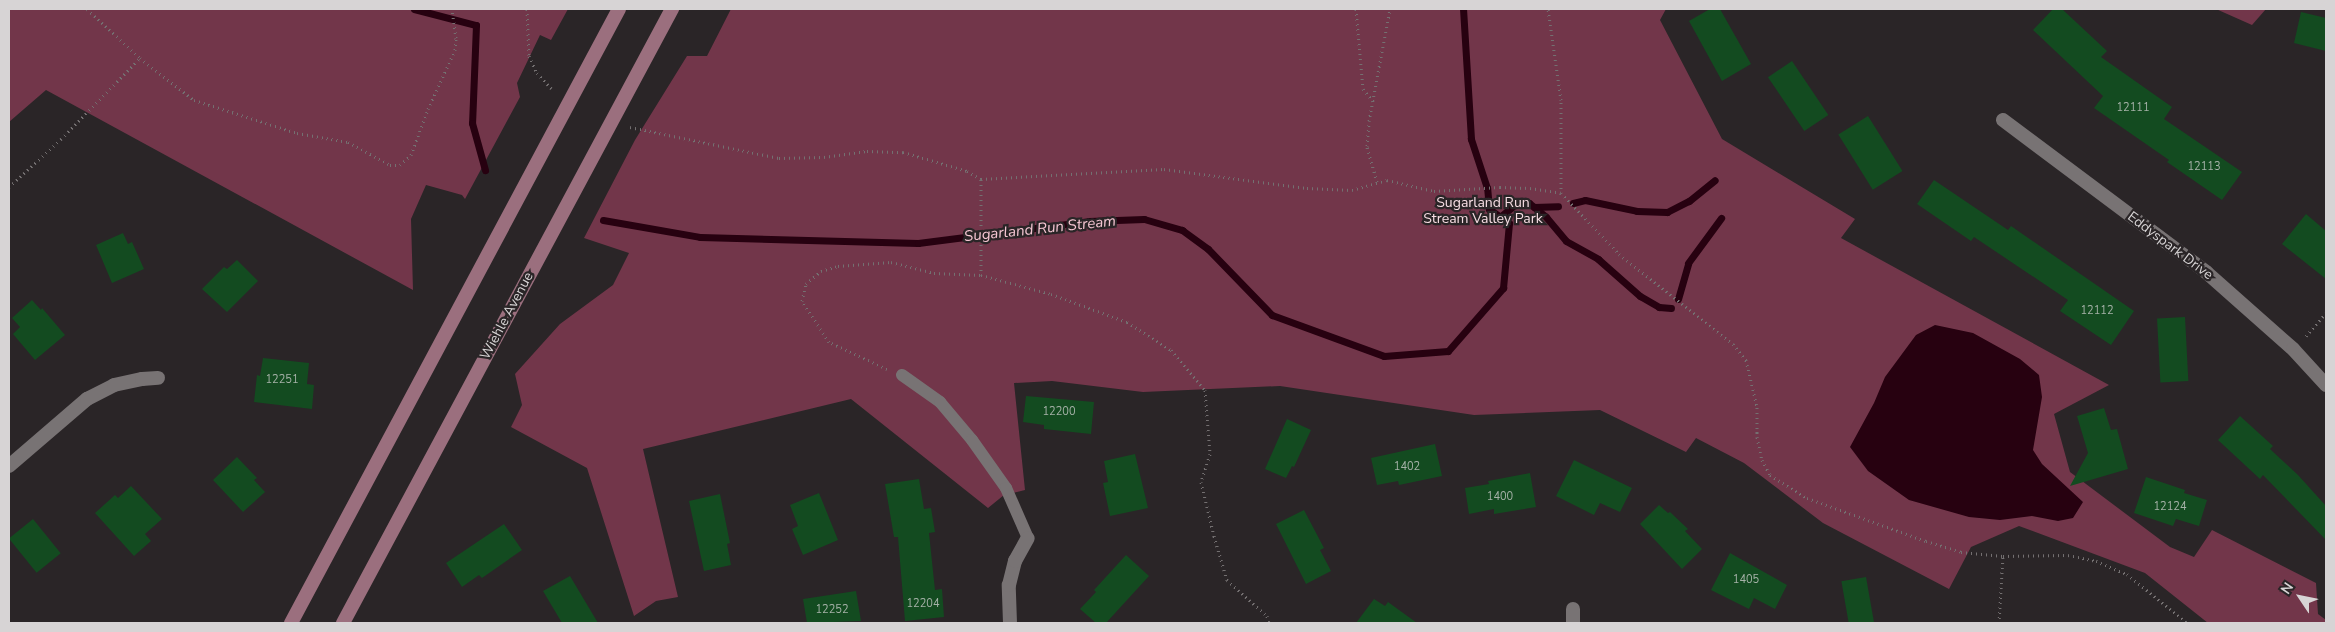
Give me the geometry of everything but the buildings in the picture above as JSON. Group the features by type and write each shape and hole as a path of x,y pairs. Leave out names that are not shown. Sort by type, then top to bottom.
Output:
{"main road":[{"path":"291,623 619,9"},
{"name":"Wiehle Avenue","path":"344,623 520,290 672,9"}],"street":[{"name":"Eddyspark Drive","path":"2003,120 2206,272 2293,349 2326,385"},
{"path":"9,466 87,399 114,385 142,379 158,378"},
{"path":"1010,623 1009,585 1015,561 1028,538"},
{"path":"1573,623 1574,609"}],"lane":[{"path":"902,375 940,402 972,440 1006,488 1028,538"}],"path":[{"path":"87,9 140,58 194,100 297,133 348,142 390,165 400,165 411,155 428,109 455,50 456,38 452,9"},
{"path":"527,9 529,56 537,73 551,88"},
{"path":"1356,9 1363,89 1373,101"},
{"path":"1377,182 1367,146 1373,101 1390,9"},
{"path":"1548,9 1561,100 1561,193"},
{"path":"9,187 61,139 140,58"},
{"path":"629,127 779,158 824,157 867,151 903,152 967,172 981,179 1164,169 1307,188 1352,190 1388,180 1434,191 1500,187 1530,188 1561,193 1619,254 1733,344 1746,360 1758,407 1757,437 1762,460 1770,475 1807,498 1926,542 1961,552 2003,556 2068,555 2096,561 2127,574 2187,623"},
{"path":"981,179 981,275"},
{"path":"902,375 829,342 802,301 806,284 821,270 838,266 891,262 934,273 981,275 1051,294 1127,322 1171,350 1205,390 1210,454 1201,482 1214,536 1228,580 1266,616 1269,623"},
{"path":"2293,349 2326,313"},
{"path":"1999,623 2003,556"}],"green space":[{"path":"9,9 568,9 551,40 540,35 517,83 520,97 465,199 462,195 426,185 411,219 413,290 46,90 9,122"},
{"name":"Sugarland Run Stream Valley Park","path":"731,9 1666,9 1660,20 1722,139 1855,219 1841,238 2109,385 2054,414 2070,472 2170,547 2194,557 2212,530 2316,583 2318,614 2326,620 2326,623 2208,623 2145,573 2019,526 1971,547 1949,589 1823,523 1744,463 1696,438 1686,452 1600,410 1474,415 1280,386 1143,392 1052,381 1014,383 1025,490 1004,495 988,508 851,399 643,449 678,597 656,601 634,616 587,468 511,427 522,405 515,374 560,324 613,285 629,253 584,238 635,140 687,56 707,56"},
{"path":"2216,9 2266,9 2252,25"}],"shaded area":[{"path":"1935,325 1973,333 2020,359 2039,375 2042,397 2033,450 2042,464 2083,502 2073,518 2058,521 2032,516 2000,520 1969,517 1909,500 1868,471 1850,447 1874,403 1885,377 1916,335"}],"waterway":[{"name":"Sugarland Run Stream","path":"414,9 476,25 472,123 485,170"},
{"name":"Sugarland Run Stream","path":"603,220 700,237 918,243 1089,221 1144,219 1182,230 1208,249 1272,315 1384,356 1448,351 1503,288 1509,223 1489,209 1487,188 1471,139 1463,9"},
{"path":"1573,203 1585,200 1637,211 1667,212 1689,201 1715,180"},
{"path":"1500,217 1518,202 1529,203 1546,217 1566,241 1598,259 1640,296 1659,307 1671,308"},
{"path":"1534,207 1558,206"},
{"path":"1678,299 1688,263 1721,218"}]}
